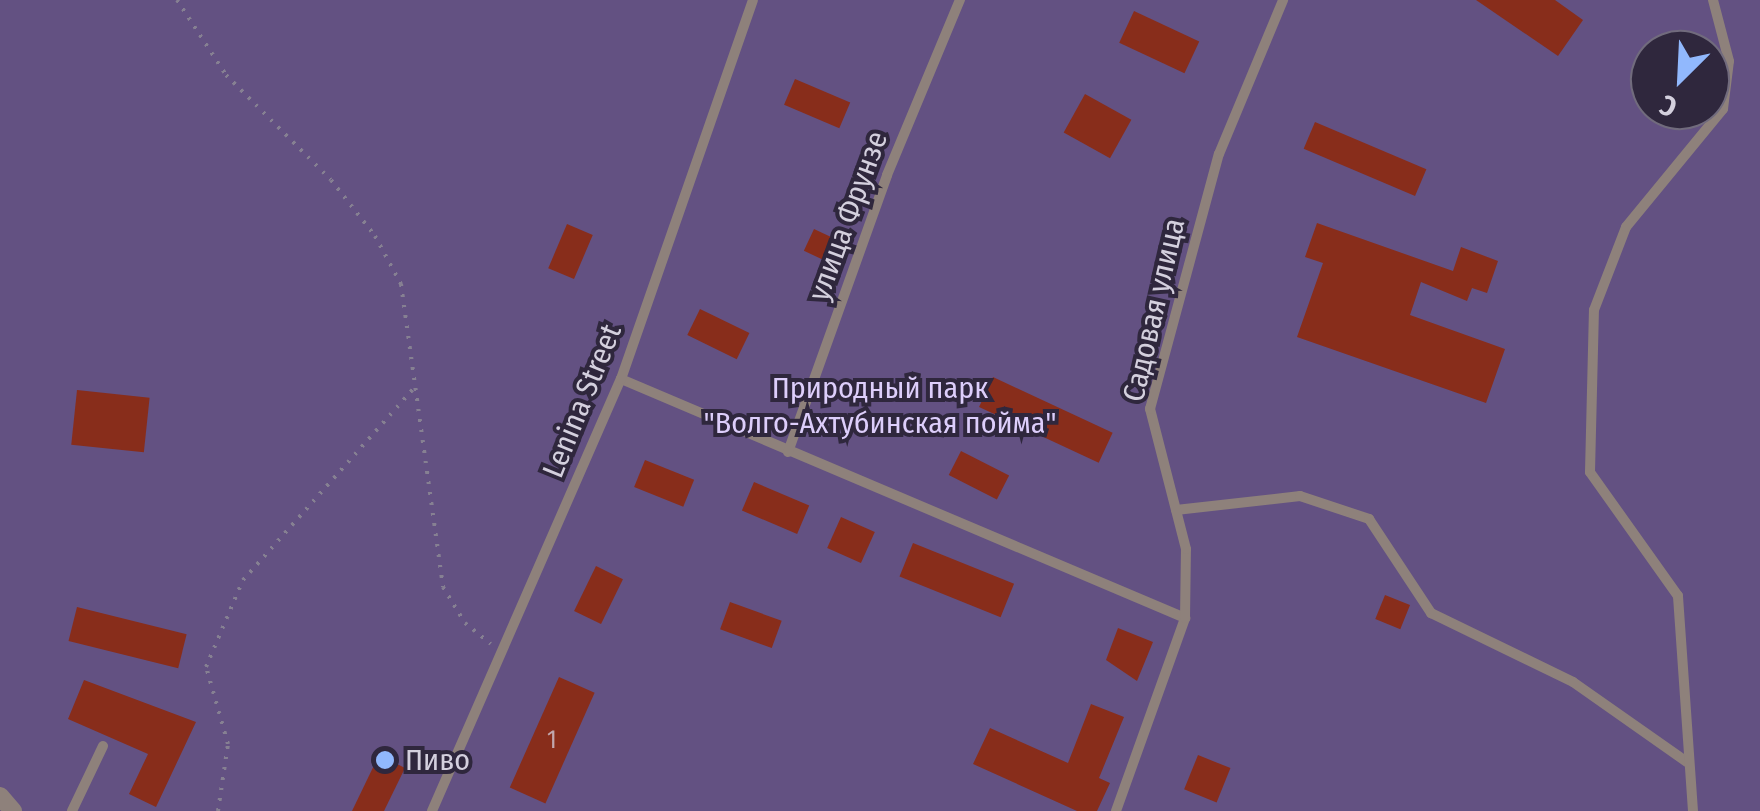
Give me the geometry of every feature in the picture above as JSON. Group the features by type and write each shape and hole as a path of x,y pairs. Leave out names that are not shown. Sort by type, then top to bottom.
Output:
{"street":[{"name":"Lenina Street","path":"432,811 621,379 754,0"},
{"name":"улица Фрунзе","path":"788,452 888,175 960,0"},
{"name":"Садовая улица","path":"1116,811 1185,618 1186,549 1150,409 1219,154 1283,0"},
{"path":"1693,811 1678,596 1590,472 1594,310 1626,227 1723,109 1729,61 1713,0"},
{"path":"621,379 1185,618"},
{"path":"1176,510 1300,496 1369,520 1431,613 1573,682 1687,762"},
{"path":"72,811 104,746"},
{"path":"0,796 13,811"}],"path":[{"path":"177,0 226,75 330,180 375,236 401,284 443,587 464,623 502,652"},
{"path":"218,811 228,744 206,667 243,580 415,387"}],"green space":[{"name":"Природный парк \"Волго-Ахтубинская пойма\"","path":"0,0 1760,0 1760,811 0,811"}],"building":[{"path":"1476,0 1555,0 1583,20 1558,56"},
{"path":"1134,11 1199,41 1184,73 1119,43"},
{"path":"795,79 850,102 839,128 784,105"},
{"path":"1085,94 1131,120 1110,158 1064,132"},
{"path":"1315,122 1426,169 1415,196 1304,149"},
{"path":"1317,223 1453,271 1461,247 1498,261 1487,293 1472,288 1467,301 1421,282 1410,315 1505,349 1486,403 1297,337 1323,263 1305,257"},
{"path":"567,224 593,235 574,279 548,268"},
{"path":"814,229 850,246 840,268 804,251"},
{"path":"700,309 749,333 737,359 687,335"},
{"path":"993,377 1113,433 1099,463 979,407"},
{"path":"77,390 150,398 144,452 71,445"},
{"path":"961,451 1009,476 997,500 949,475"},
{"path":"645,460 694,480 683,507 634,487"},
{"path":"754,482 809,505 797,534 742,511"},
{"path":"841,517 875,532 861,563 827,548"},
{"path":"913,543 1014,584 1001,617 900,576"},
{"path":"596,566 623,579 601,624 574,611"},
{"path":"1385,595 1410,605 1400,629 1375,619"},
{"path":"730,602 782,621 772,648 720,629"},
{"path":"77,607 187,634 178,668 69,641"},
{"path":"1118,628 1153,642 1137,681 1106,660"},
{"path":"559,677 595,693 545,803 510,788"},
{"path":"84,680 196,722 156,807 129,794 148,754 68,719"},
{"path":"1091,704 1124,717 1099,778 1110,783 1097,811 1077,811 973,764 990,728 1068,763"},
{"path":"379,755 405,768 384,811 352,811"},
{"path":"1198,755 1230,768 1217,802 1184,789"}],"place":[{"name":"Пиво","path":"385,760"}]}
